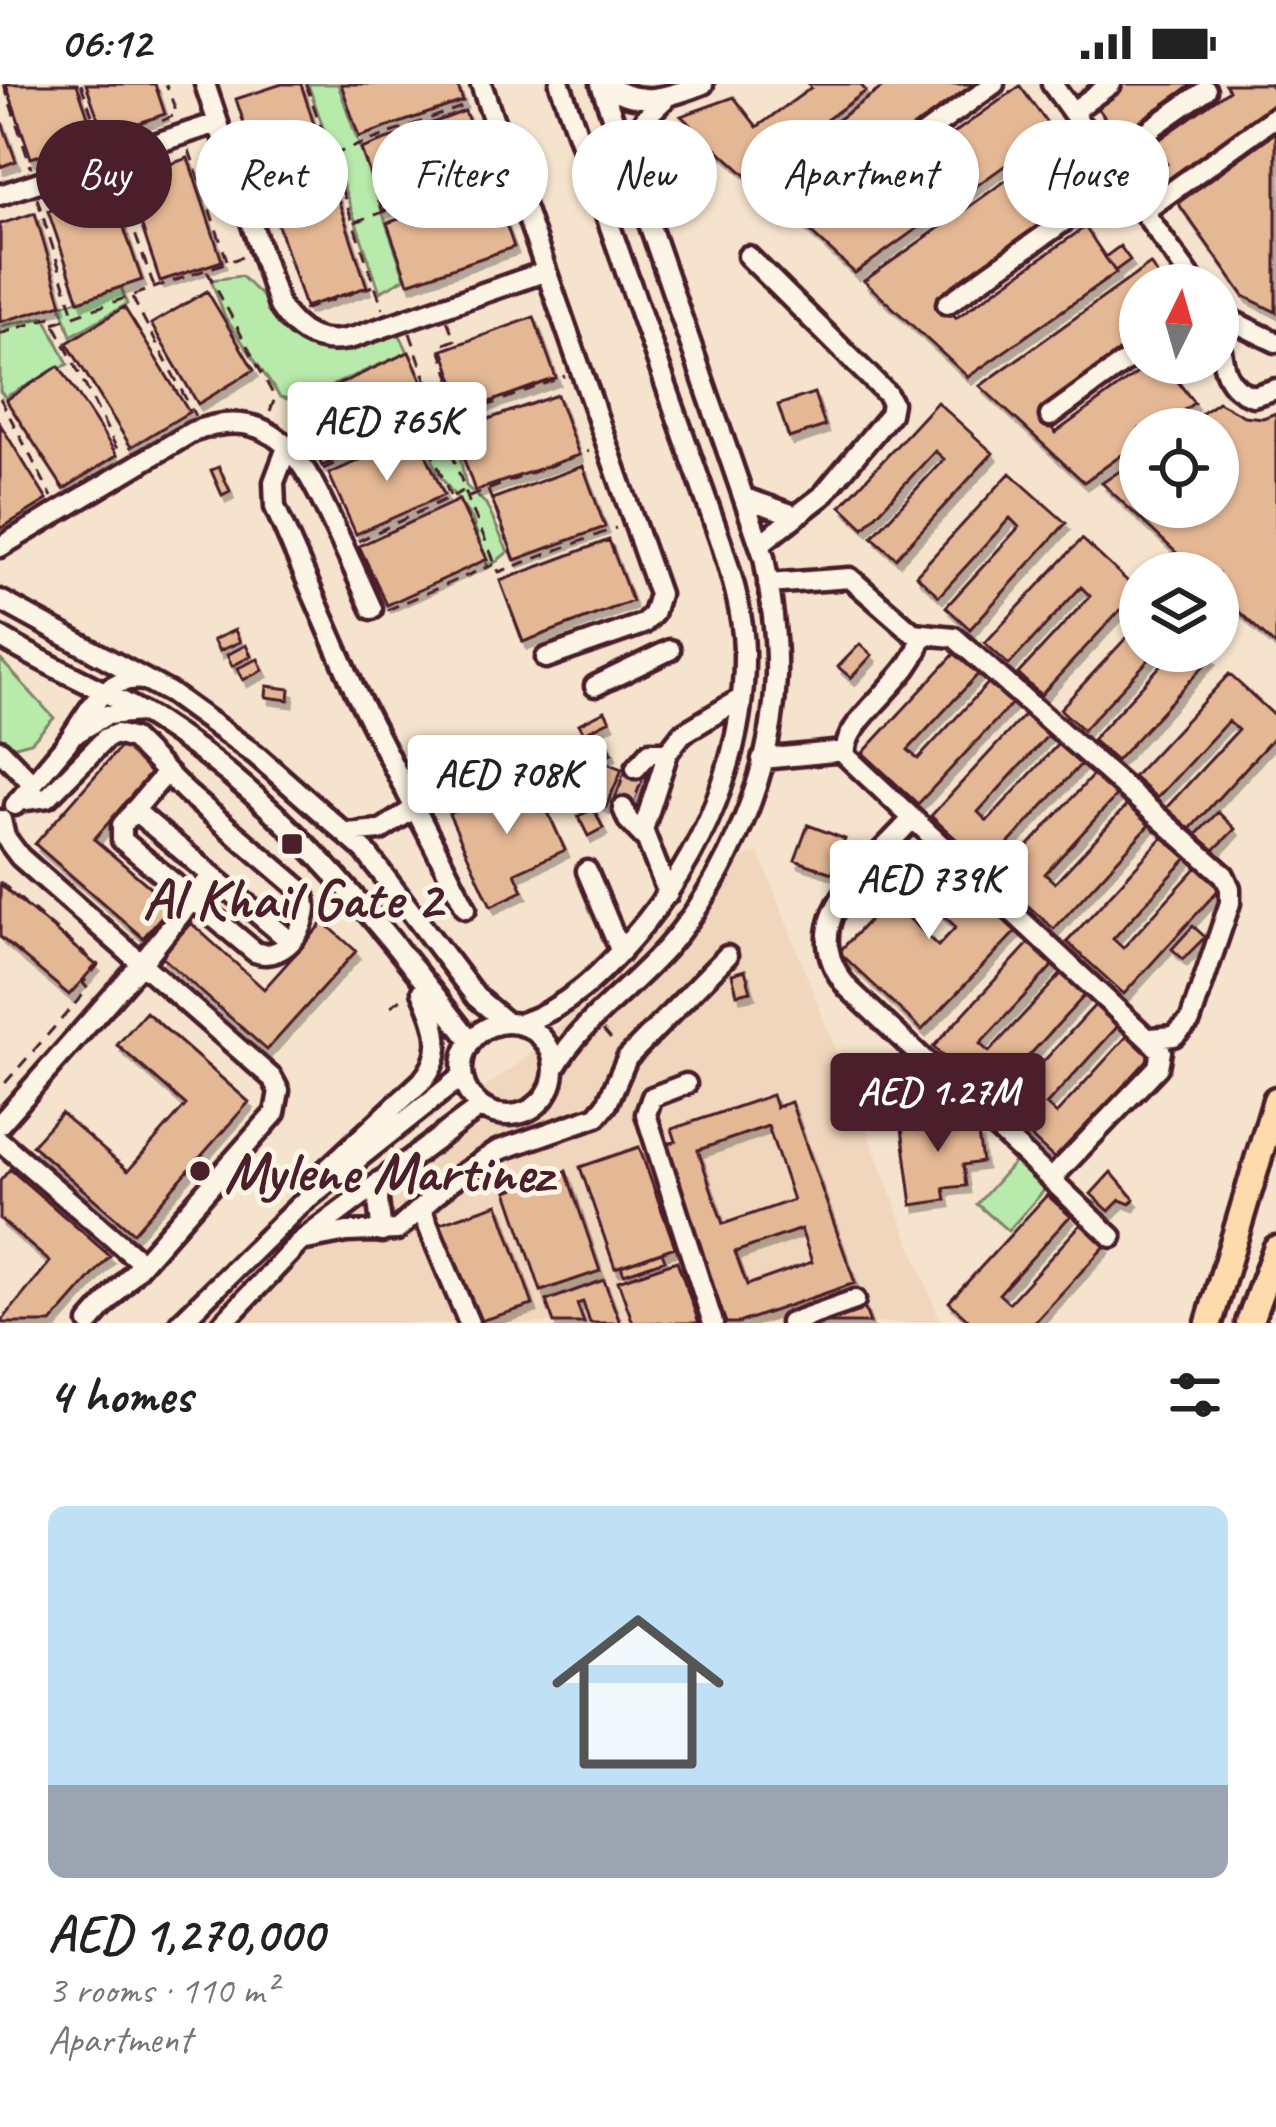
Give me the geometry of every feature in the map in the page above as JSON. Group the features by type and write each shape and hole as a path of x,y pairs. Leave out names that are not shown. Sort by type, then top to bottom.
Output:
{"highway":[{"path":"1209,1323 1276,1100"},
{"path":"1249,1323 1276,1249"}],"street":[{"path":"205,84 216,120"},
{"path":"560,84 730,569 744,649 740,699 712,813 668,894 621,952 556,1009 482,1031 471,1041 463,1058 468,1093 480,1107 508,1116 536,1106 547,1096 555,1067 578,1035 669,946 712,889 734,848 772,720 776,679 760,544 650,228"},
{"path":"603,84 625,95 665,99"},
{"path":"603,84 615,120"},
{"path":"644,120 665,99 703,84"},
{"path":"944,120 994,84"},
{"path":"1052,84 1078,120"},
{"path":"1072,112 1111,84"},
{"path":"1163,120 1206,90"},
{"path":"483,91 493,120"},
{"path":"1169,193 1276,116"},
{"path":"172,138 196,130"},
{"path":"0,195 34,184"},
{"path":"253,228 285,315 297,330 325,341 340,341 544,272"},
{"path":"529,228 658,586 657,608 643,624 546,658"},
{"path":"946,304 1054,228"},
{"path":"1155,228 1181,264"},
{"path":"748,256 892,404 890,413 822,496 760,544"},
{"path":"1239,324 1276,342"},
{"path":"1050,416 1119,366"},
{"path":"1232,384 1253,396 1276,389"},
{"path":"0,547 202,428 232,424 263,430 288,446 310,475 372,609"},
{"path":"288,446 276,474 275,507 356,693 466,908"},
{"path":"746,499 794,515"},
{"path":"768,584 850,578 909,630 954,638 1228,881 1230,903 1190,1021 1174,1036 1151,1038"},
{"path":"0,600 217,724 346,833 384,873 476,997 513,1024 540,1036 555,1067"},
{"path":"922,634 914,662 848,736 844,752 848,760 1161,1052 1158,1067 1052,1178"},
{"path":"0,638 142,712 205,756 300,837 346,884 471,1041"},
{"path":"599,640 616,676"},
{"path":"595,686 670,650"},
{"path":"52,665 76,700 78,716 69,739"},
{"path":"146,680 124,680 105,691 1,821 5,837 20,857 272,1078 280,1098"},
{"path":"644,837 645,817 668,752 682,734 740,699"},
{"path":"69,739 106,715 142,712"},
{"path":"18,802 48,797 106,738 116,734 133,739 302,891 308,913 274,956 261,956 122,840 120,830 166,773"},
{"path":"0,750 33,784"},
{"path":"636,768 650,752 668,752"},
{"path":"762,759 844,752"},
{"path":"346,833 370,833 392,825 415,808"},
{"path":"623,808 644,837 668,894"},
{"path":"134,810 290,941"},
{"path":"912,819 831,912 826,930 831,961 848,988 1112,1237"},
{"path":"384,873 384,845 392,825"},
{"path":"587,871 621,952"},
{"path":"0,1124 141,964 212,875"},
{"path":"302,1241 404,1227 450,1182 497,1151 598,1116 627,1058 727,956"},
{"path":"301,1204 330,1166 422,1081 434,1064 439,1045 436,1024 410,964"},
{"path":"180,1323 301,1204 462,1076"},
{"path":"686,1084 652,1096 645,1109 712,1323"},
{"path":"89,1323 275,1113 280,1098 299,1086"},
{"path":"223,1323 302,1241 480,1107"},
{"path":"0,1142 142,1264"},
{"path":"380,1180 382,1232"},
{"path":"422,1209 469,1323"},
{"path":"790,1323 855,1300"}],"path":[{"path":"4,84 74,316"},
{"path":"81,84 94,120"},
{"path":"166,84 177,114 161,119 176,137 228,262"},
{"path":"307,84 317,120"},
{"path":"348,157 483,91"},
{"path":"348,211 375,285 442,419 466,494 500,572 634,521"},
{"path":"353,223 372,216"},
{"path":"133,228 154,288"},
{"path":"54,323 261,251"},
{"path":"206,270 275,398 263,430"},
{"path":"285,315 375,285"},
{"path":"131,296 202,428"},
{"path":"442,307 455,340 439,346 464,415"},
{"path":"0,334 51,317 128,470"},
{"path":"310,475 421,426 464,415 579,370"},
{"path":"0,398 59,511"},
{"path":"421,426 451,496"},
{"path":"344,548 451,496 488,490 606,445"},
{"path":"488,490 517,566"},
{"path":"372,609 375,615 496,563"},
{"path":"0,881 98,965 83,983 88,989 0,1089"}],"shaded area":[{"path":"759,852 941,1323 201,1323 276,1240 523,1060 721,867"}],"green space":[{"path":"308,84 338,84 372,182 372,228 388,228 405,278 380,292 348,200 348,120 320,120"},
{"path":"241,276 316,342 397,329 408,352 333,385 334,390 292,400 280,397 225,317 211,280"},
{"path":"121,287 127,304 71,336 61,305"},
{"path":"45,317 68,364 5,397 0,391 0,326"},
{"path":"448,400 466,486 486,504 508,552 488,568 472,519 437,472 418,415"},
{"path":"0,659 54,718 31,742 8,748 0,739"},
{"path":"1017,1159 1048,1186 1008,1231 977,1204"}],"building":[{"path":"6,84 77,84 89,120 36,120 36,156 31,158"},
{"path":"86,84 155,84 165,114 148,120 99,120"},
{"path":"282,84 301,84 313,120 243,120 236,99"},
{"path":"341,84 457,84 463,101 408,120 372,120 372,132 359,137"},
{"path":"808,84 860,84 866,91 826,120 767,120 811,88"},
{"path":"887,84 979,84 929,120 837,120"},
{"path":"1115,84 1193,84 1141,120 1106,120 1092,100"},
{"path":"1225,84 1270,84 1276,93 1276,108 1169,183 1169,133 1229,90"},
{"path":"1020,86 1045,120 1003,120 1003,167 979,184 979,120 972,120"},
{"path":"734,97 752,120 741,120 741,171 717,149 717,120 681,116"},
{"path":"465,111 468,120 440,120"},
{"path":"0,117 16,161 0,167"},
{"path":"1276,132 1276,312 1244,296 1239,289 1239,264 1221,264 1178,203"},
{"path":"372,145 372,180 361,149"},
{"path":"188,158 196,182 196,228 211,228 222,261 160,281 142,228 172,228 172,163"},
{"path":"1003,183 1003,228 1038,228 941,298 956,318 1084,228 1116,273 968,377 864,281 939,228 979,228 979,200"},
{"path":"35,213 62,304 0,322 0,224"},
{"path":"54,228 124,228 142,280 79,301"},
{"path":"279,228 348,228 367,287 305,307"},
{"path":"389,228 507,228 514,247 408,283"},
{"path":"806,228 918,228 855,273"},
{"path":"1120,246 1130,260 1115,271 1105,257"},
{"path":"1119,286 1119,354 1042,408 1055,433 1122,384 1180,384 1194,403 1187,408 1119,408 1119,457 1084,482 980,386"},
{"path":"207,291 254,370 198,404 151,324"},
{"path":"124,307 189,412 131,447 67,343"},
{"path":"534,317 556,378 465,411 443,350"},
{"path":"409,352 437,413 322,466 294,405"},
{"path":"59,366 117,455 64,489 6,400"},
{"path":"814,393 825,426 789,438 778,405"},
{"path":"557,395 579,455 475,491 454,431"},
{"path":"937,402 993,453 896,558 872,537 944,459 935,451 864,528 841,506"},
{"path":"1239,413 1263,418 1276,413 1276,646 1239,612 1239,552 1176,552 1150,528 1239,528"},
{"path":"0,424 47,500 0,529"},
{"path":"417,434 444,495 356,534 329,474"},
{"path":"583,466 605,527 515,560 492,499"},
{"path":"219,467 230,491 222,495 211,470"},
{"path":"1119,471 1119,499 1102,483"},
{"path":"1010,473 1066,523 970,629 946,607 1019,527 1010,518 939,596 916,575"},
{"path":"459,500 487,559 387,605 359,546"},
{"path":"1082,539 1119,573 1119,611 1041,695 1018,674 1090,596 1081,587 1009,665 985,643"},
{"path":"609,540 632,601 523,642 500,581"},
{"path":"235,630 240,642 219,651 213,640"},
{"path":"860,644 872,655 851,678 838,667"},
{"path":"246,645 251,656 232,666 227,655"},
{"path":"1119,646 1119,672 1137,672 1083,730 1060,709"},
{"path":"958,650 981,671 908,750 918,759 992,679 1015,700 918,804 863,753"},
{"path":"258,659 263,670 243,680 238,668"},
{"path":"1155,672 1198,672 1116,761 1092,740"},
{"path":"1229,674 1276,717 1276,735 1189,830 1166,808 1238,730 1228,721 1157,798 1133,777"},
{"path":"267,686 290,689 289,700 266,697"},
{"path":"605,711 610,720 584,733 579,724"},
{"path":"1026,713 1049,734 978,812 987,821 1060,742 1082,763 987,867 931,816"},
{"path":"608,743 612,753 585,764 581,753"},
{"path":"122,745 153,772 94,839 171,905 143,938 35,844"},
{"path":"605,762 622,769 606,807 589,799"},
{"path":"628,765 645,772 630,811 613,804"},
{"path":"1094,774 1117,795 1045,874 1055,883 1128,804 1150,824 1054,929 998,879"},
{"path":"532,777 565,850 515,873 523,891 491,906 449,814"},
{"path":"594,809 603,828 588,836 578,816"},
{"path":"1218,812 1235,829 1212,852 1195,836"},
{"path":"808,825 845,839 832,873 795,860"},
{"path":"1163,837 1187,858 1113,939 1123,948 1197,867 1220,888 1124,994 1067,942"},
{"path":"928,845 1018,929 922,1030 839,952 889,899 938,946 956,927 900,875"},
{"path":"0,884 96,965 69,995 0,937"},
{"path":"324,922 356,951 267,1050 161,956 191,923 264,989"},
{"path":"1193,926 1205,937 1183,959 1172,949"},
{"path":"1030,942 1054,964 980,1044 989,1052 1062,973 1086,994 989,1099 933,1047"},
{"path":"745,970 751,991 737,994 732,974"},
{"path":"1096,1004 1119,1025 1046,1105 1056,1114 1129,1034 1152,1055 1056,1160 1000,1109"},
{"path":"146,1012 249,1102 133,1233 32,1145 61,1113 128,1171 186,1105 117,1045"},
{"path":"904,1075 916,1086 895,1109 883,1098"},
{"path":"772,1095 776,1107 791,1102 855,1283 726,1323 663,1146 676,1141 672,1129","holes":["768,1126 793,1200 723,1224 698,1150","801,1229 812,1262 747,1285 735,1252"]},
{"path":"964,1113 967,1135 978,1134 982,1162 963,1165 966,1186 944,1188 946,1200 912,1205 901,1121"},
{"path":"639,1147 675,1247 615,1268 580,1167"},
{"path":"10,1169 110,1256 51,1323 0,1323 50,1262 0,1219 0,1181"},
{"path":"566,1171 600,1271 541,1291 507,1191"},
{"path":"1111,1172 1134,1199 1130,1204 1120,1200 1109,1211 1091,1194"},
{"path":"1047,1195 1070,1216 999,1294 1009,1303 1081,1224 1105,1246 1034,1323 972,1323 949,1302"},
{"path":"498,1204 533,1305 473,1323 438,1224"},
{"path":"662,1252 665,1260 624,1274 621,1266"},
{"path":"677,1261 699,1323 633,1323 618,1281"},
{"path":"604,1280 620,1323 590,1323 583,1302 577,1304 584,1323 554,1323 546,1301"},
{"path":"863,1304 870,1323 809,1323"}],"tunnel":[{"path":"623,808 636,768"}],"place":[{"name":"Al Khail Gate 2","path":"292,844"},
{"name":"Mylene Martinez","path":"200,1171"}]}
